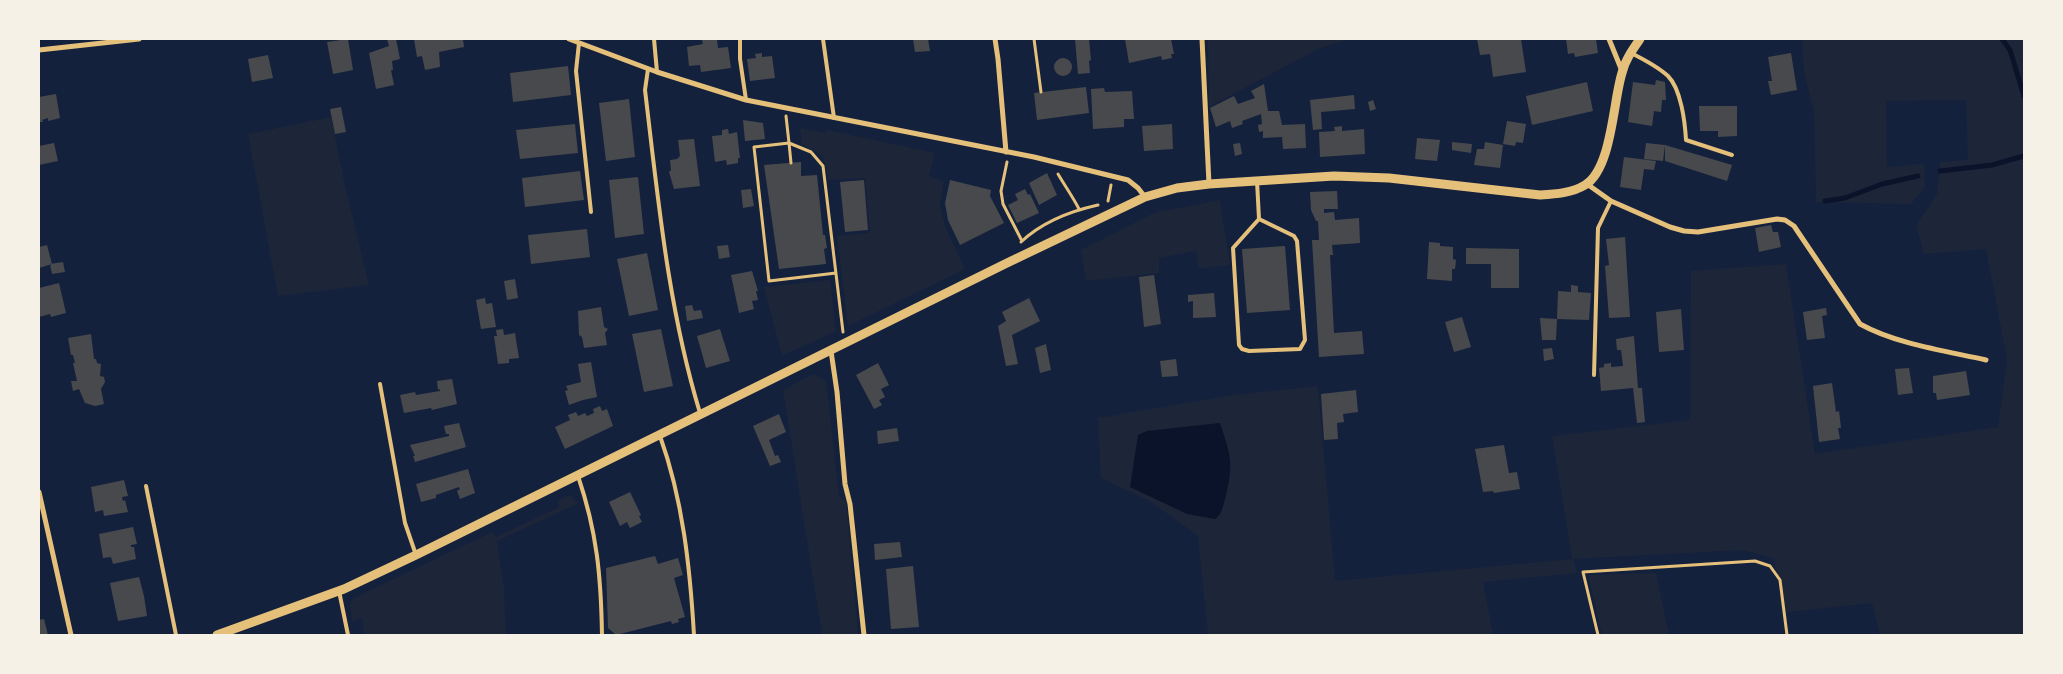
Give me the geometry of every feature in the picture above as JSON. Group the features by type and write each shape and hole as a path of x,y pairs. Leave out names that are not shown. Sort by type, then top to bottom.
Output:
{"street":[{"path":"39,50 139,39"},
{"path":"569,39 648,69 746,100 1006,152 1128,180 1145,197"},
{"path":"994,39 998,59 1006,152"},
{"path":"1202,39 1209,184"},
{"path":"1609,39 1622,71"},
{"path":"217,635 339,591 416,555 1033,250 1145,197 1177,188 1209,184 1334,176 1389,178 1540,195 1558,194 1587,184 1602,164 1607,150 1622,71 1630,53 1640,39"},
{"path":"1587,184 1611,201 1670,227 1684,231 1698,232 1777,219 1785,220 1794,226 1860,324 1870,330 1910,342 1986,360"},
{"path":"831,351 864,635"},
{"path":"39,492 71,635"}],"lane":[{"path":"654,39 657,72"},
{"path":"740,39 740,59 746,100"},
{"path":"823,39 834,118"},
{"path":"579,43 576,71 590,212"},
{"path":"1630,53 1654,65 1669,78 1677,95 1685,121 1686,140 1732,156"},
{"path":"648,69 645,90 663,235 676,316 701,415"},
{"path":"1257,181 1259,220 1233,248 1239,345 1242,349 1249,351 1300,349 1304,340 1297,241 1294,236 1259,220"},
{"path":"1594,376 1598,228 1611,201"},
{"path":"380,384 405,523 416,555"},
{"path":"659,435 667,457 685,537 694,635"},
{"path":"578,476 590,512 601,580 602,635"},
{"path":"146,486 176,635"},
{"path":"339,591 348,635"}],"path":[{"path":"1034,39 1041,92"},
{"path":"786,108 791,163"},
{"path":"836,273 769,281 754,147 789,143 811,152 823,166 836,273 843,333"},
{"path":"1007,162 1001,191 1003,204 1022,241"},
{"path":"1108,201 1112,185"},
{"path":"1598,635 1583,572 1756,561 1770,566 1780,580 1787,635"}],"shaded area":[{"path":"1208,39 1349,39 1318,49 1209,107"},
{"path":"1802,39 2024,39 2024,635 1880,635 1872,603 1787,612 1773,558 1742,550 1573,559 1577,573 1483,582 1493,635 1208,635 1198,536 1151,502 1101,478 1098,418 1234,395 1318,386 1335,581 1572,559 1552,436 1690,420 1691,271 1786,264 1815,454 1998,427 2007,360 1986,249 1924,254 1916,226 1937,194 1940,162 1968,160 1966,100 1886,101 1887,167 1924,164 1925,187 1911,204 1816,202 1814,112 1804,72"},
{"path":"331,117 345,186 369,285 278,296 248,134"},
{"path":"800,128 826,133 827,130 935,153 929,176 944,182 940,205 945,226 965,269 848,326 837,236 870,233 865,178 828,180 823,156 802,144"},
{"path":"1220,200 1230,265 1199,269 1196,251 1159,258 1159,273 1086,281 1081,250 1154,213"},
{"path":"830,280 836,331 782,356 764,287"},
{"path":"813,374 826,380 839,496 846,502 858,635 822,635 783,390"},
{"path":"1220,423 1229,452 1230,477 1223,508 1215,519 1187,514 1130,487 1138,435 1147,431"},
{"path":"570,495 579,503 497,541 504,589 506,635 364,635 362,618 352,622 350,604 354,598 492,532 496,537 559,507 557,501"},
{"path":"1656,573 1669,635 1602,635 1588,575"}],"building":[{"path":"348,39 353,70 333,74 327,42"},
{"path":"387,39 396,39 400,59 392,61 393,70 391,70 394,85 376,89 369,53 389,46"},
{"path":"414,39 463,39 464,47 439,52 440,67 425,70 422,56 417,57"},
{"path":"717,39 718,48 728,47 731,68 701,72 700,65 689,66 687,47 703,44 702,40"},
{"path":"913,39 928,39 930,51 915,52"},
{"path":"1075,39 1089,39 1090,73 1078,74"},
{"path":"1125,39 1171,39 1174,54 1171,54 1172,58 1162,60 1161,56 1129,63"},
{"path":"1477,39 1521,39 1526,72 1493,77 1490,54 1480,55"},
{"path":"1566,39 1596,39 1598,53 1575,57 1574,53 1568,54"},
{"path":"762,53 762,57 772,56 775,78 750,81 747,59 756,58 755,54"},
{"path":"1791,53 1797,90 1771,95 1768,81 1772,81 1768,57"},
{"path":"268,55 273,78 252,82 248,59"},
{"path":"1063,58 1069,61 1072,67 1069,73 1063,76 1057,73 1054,67 1057,61"},
{"path":"568,66 571,95 513,102 510,73"},
{"path":"1656,80 1665,82 1666,100 1662,100 1661,112 1654,111 1652,126 1628,122 1633,82 1655,85"},
{"path":"1587,82 1593,111 1532,125 1526,96"},
{"path":"1264,84 1268,111 1279,111 1282,125 1305,124 1306,148 1283,149 1282,137 1263,138 1263,131 1259,132 1258,125 1262,124 1261,114 1242,121 1243,124 1232,128 1230,121 1216,127 1210,108 1234,96 1238,104 1255,98 1251,91"},
{"path":"1086,87 1089,113 1037,120 1034,93"},
{"path":"1104,88 1105,92 1132,91 1134,119 1124,119 1124,127 1093,129 1091,89"},
{"path":"56,94 60,118 48,121 48,118 42,120 43,122 39,122 39,97"},
{"path":"1354,95 1355,109 1321,112 1322,129 1313,130 1310,100"},
{"path":"629,99 635,157 606,161 599,103"},
{"path":"1373,100 1376,109 1370,111 1368,102"},
{"path":"1699,106 1737,106 1737,136 1718,137 1718,131 1700,131"},
{"path":"341,107 346,132 335,134 330,109"},
{"path":"743,120 763,123 765,139 745,141"},
{"path":"1507,121 1526,124 1523,143 1516,142 1515,146 1503,144"},
{"path":"575,124 578,153 520,159 516,130"},
{"path":"1172,124 1173,149 1144,151 1142,126"},
{"path":"1342,126 1342,131 1364,129 1365,154 1320,157 1319,132 1335,131 1334,127"},
{"path":"728,129 729,134 737,132 740,158 738,158 738,163 727,165 726,160 715,162 712,136 722,135 722,130"},
{"path":"1417,138 1440,140 1437,161 1415,159"},
{"path":"694,139 700,186 674,189 669,172 671,170 670,160 677,159 680,156 678,140"},
{"path":"1452,142 1472,144 1471,153 1452,150"},
{"path":"1485,142 1503,145 1500,168 1474,165 1477,149 1484,149"},
{"path":"54,143 58,161 39,165 39,146"},
{"path":"1240,143 1242,154 1235,156 1233,144"},
{"path":"1646,143 1665,145 1663,161 1644,159"},
{"path":"1665,145 1732,165 1727,181 1665,161"},
{"path":"1624,157 1656,161 1654,170 1644,169 1641,190 1620,187"},
{"path":"801,162 801,176 817,175 823,235 825,235 827,248 824,249 826,264 779,269 764,165"},
{"path":"580,171 584,200 525,207 522,178"},
{"path":"1047,173 1057,195 1039,205 1029,183"},
{"path":"638,177 644,234 615,238 609,180"},
{"path":"864,180 868,230 845,232 840,182"},
{"path":"950,180 991,190 990,196 1004,223 960,245 948,220 945,203"},
{"path":"751,189 754,206 743,208 741,190"},
{"path":"1025,189 1028,195 1030,194 1039,213 1017,223 1008,205 1018,200 1015,194"},
{"path":"1337,191 1338,209 1324,209 1324,213 1334,212 1335,220 1359,218 1360,243 1332,245 1333,255 1330,255 1334,333 1362,331 1364,354 1319,357 1312,240 1319,240 1318,221 1316,221 1311,210 1310,192"},
{"path":"1771,225 1773,232 1778,232 1781,247 1759,252 1755,228"},
{"path":"587,229 590,257 531,264 528,235"},
{"path":"1625,237 1630,317 1609,318 1605,266 1609,265 1606,239"},
{"path":"1429,242 1440,243 1440,246 1453,247 1453,259 1456,260 1455,269 1452,269 1452,281 1427,279"},
{"path":"47,245 52,264 39,268 39,247"},
{"path":"728,245 730,257 719,259 717,246"},
{"path":"1285,246 1290,310 1247,313 1242,249"},
{"path":"1466,248 1519,249 1519,288 1491,288 1491,264 1466,264"},
{"path":"647,253 658,310 629,316 617,259"},
{"path":"63,262 65,272 52,274 50,264"},
{"path":"752,271 758,291 756,291 758,300 752,301 754,309 739,313 731,275"},
{"path":"1154,275 1161,324 1144,327 1139,277"},
{"path":"515,279 518,298 507,300 504,281"},
{"path":"59,283 66,313 51,317 50,314 39,317 39,288"},
{"path":"1571,285 1578,286 1578,292 1591,293 1589,320 1557,319 1558,291 1571,292"},
{"path":"1214,293 1216,317 1193,318 1193,301 1188,302 1188,295"},
{"path":"485,298 486,304 492,303 496,327 481,329 476,300"},
{"path":"1029,298 1040,321 1012,335 1018,364 1006,366 998,326 1006,321 1002,312"},
{"path":"692,305 694,311 701,310 703,318 687,321 685,306"},
{"path":"601,307 604,327 608,329 605,333 607,345 584,348 582,337 579,335 578,311"},
{"path":"1826,308 1827,315 1822,316 1825,338 1807,340 1803,312"},
{"path":"1681,309 1684,350 1659,352 1656,312"},
{"path":"1462,317 1471,347 1454,352 1445,322"},
{"path":"1540,318 1557,319 1556,340 1542,340"},
{"path":"503,329 504,335 515,333 519,358 509,359 509,363 498,364 494,336 497,336 496,330"},
{"path":"661,329 673,386 644,392 632,334"},
{"path":"720,329 730,361 706,368 697,336"},
{"path":"91,334 94,359 96,359 97,363 101,364 100,376 104,377 105,382 101,389 104,404 95,406 85,403 79,389 73,391 71,381 77,381 73,363 75,363 73,355 71,355 68,338"},
{"path":"1634,336 1638,388 1642,388 1645,422 1637,423 1633,388 1601,391 1599,368 1604,367 1604,364 1611,363 1611,367 1623,366 1621,350 1617,350 1616,339"},
{"path":"1046,344 1051,370 1040,373 1035,348"},
{"path":"1552,348 1554,359 1544,361 1543,349"},
{"path":"1176,359 1178,376 1162,377 1160,361"},
{"path":"591,362 597,397 569,405 565,391 568,390 566,386 581,382 578,364"},
{"path":"878,363 889,385 881,389 885,397 879,400 882,405 874,409 856,375"},
{"path":"1909,368 1913,393 1898,395 1895,369"},
{"path":"1966,371 1970,395 1937,400 1936,393 1933,393 1933,376"},
{"path":"452,379 457,404 432,410 431,408 404,413 400,395 415,392 416,395 440,391 440,389 438,390 437,381"},
{"path":"1832,383 1836,412 1839,411 1841,428 1838,428 1840,439 1819,442 1813,386"},
{"path":"1356,390 1358,412 1343,414 1344,422 1337,423 1338,439 1324,440 1321,394"},
{"path":"600,406 602,411 607,409 613,426 565,449 555,427 570,420 568,415 576,412 578,416 585,413 587,416 594,413 593,409"},
{"path":"779,414 786,432 769,440 775,456 778,455 781,462 770,466 753,426"},
{"path":"459,423 466,447 415,462 413,456 415,456 410,445 449,436 449,434 446,434 444,426"},
{"path":"897,428 899,441 878,444 877,431"},
{"path":"1504,445 1509,473 1517,472 1520,489 1494,493 1493,491 1483,492 1475,449"},
{"path":"468,469 475,493 460,499 457,491 460,489 459,487 436,495 436,498 421,502 416,484"},
{"path":"124,480 128,496 122,497 123,501 125,500 128,512 104,516 103,510 95,512 91,487"},
{"path":"630,492 641,515 639,516 642,522 630,528 627,522 620,526 609,502"},
{"path":"133,527 137,544 131,545 131,547 134,547 136,559 113,564 111,557 103,558 99,534"},
{"path":"900,542 902,557 875,560 874,544"},
{"path":"655,556 658,564 678,558 683,575 674,578 685,617 678,619 679,622 672,624 671,621 616,635 608,628 606,568"},
{"path":"913,566 919,627 891,629 886,569"},
{"path":"139,577 147,616 118,621 110,583"},
{"path":"44,619 48,635 39,635 39,620"}],"waterway":[{"path":"2002,39 2010,50 2024,96"},
{"path":"1940,171 1992,165 2024,156"},
{"path":"1825,201 1845,198 1882,184 1918,176"}]}
